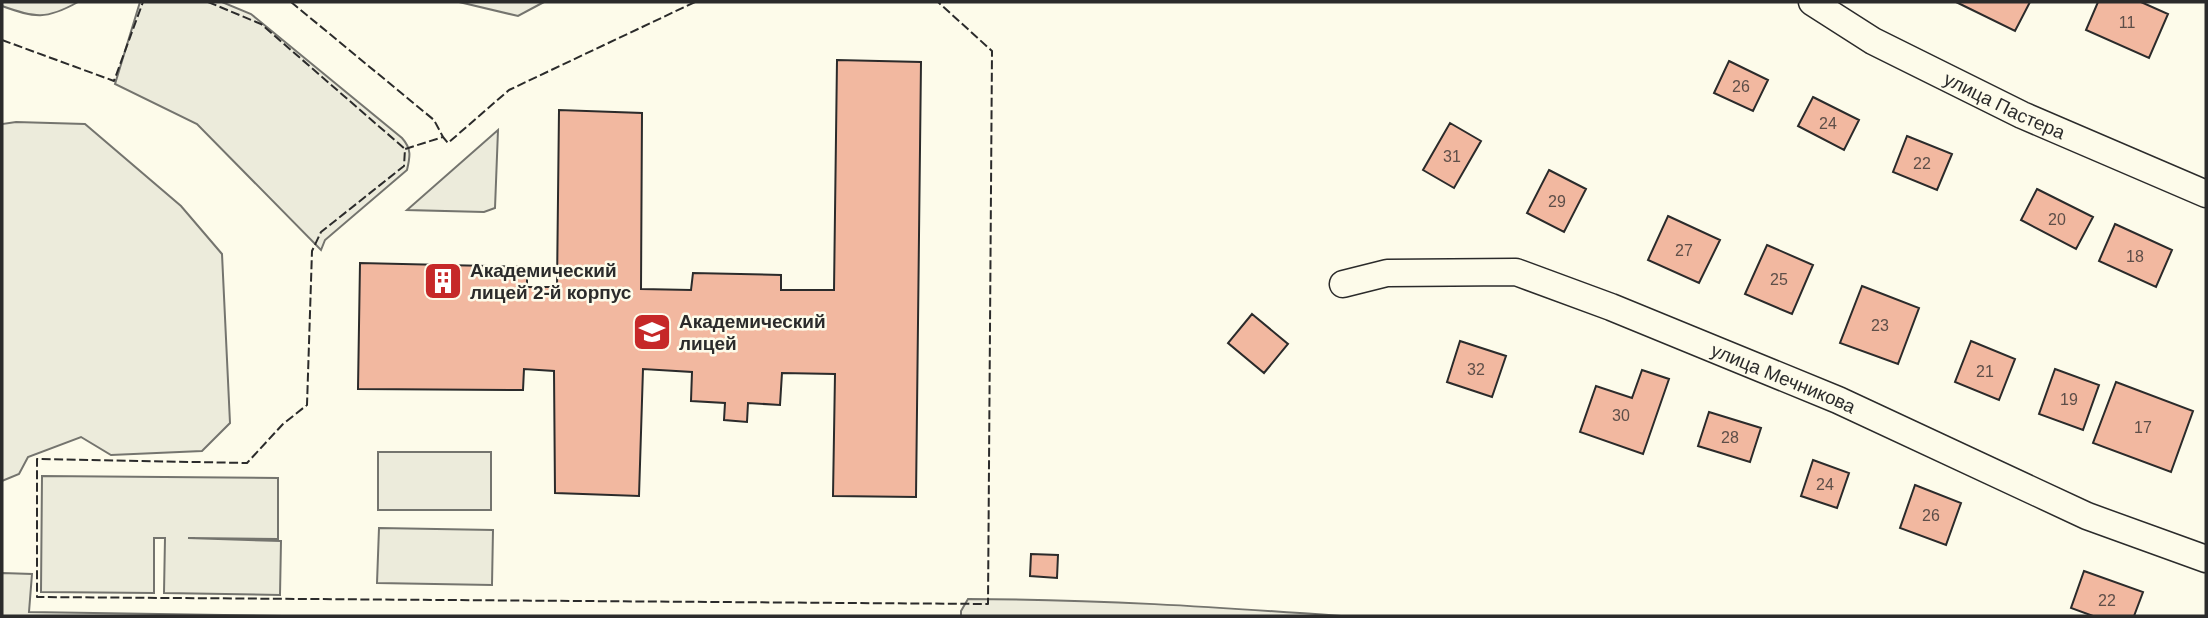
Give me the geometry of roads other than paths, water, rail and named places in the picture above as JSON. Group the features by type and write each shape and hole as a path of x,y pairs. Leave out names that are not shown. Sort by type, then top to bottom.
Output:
{"street":[{"name":"улица Пастера","path":"1812,2 1873,41 1997,102 2206,194"},
{"name":"улица Мечникова","path":"1343,284 1387,273 1516,272 1611,307 1838,400 2087,516 2206,559"}],"place":[{"name":"Академический лицей 2-й корпус","path":"443,281"},
{"name":"Академический лицей","path":"652,332"}]}
